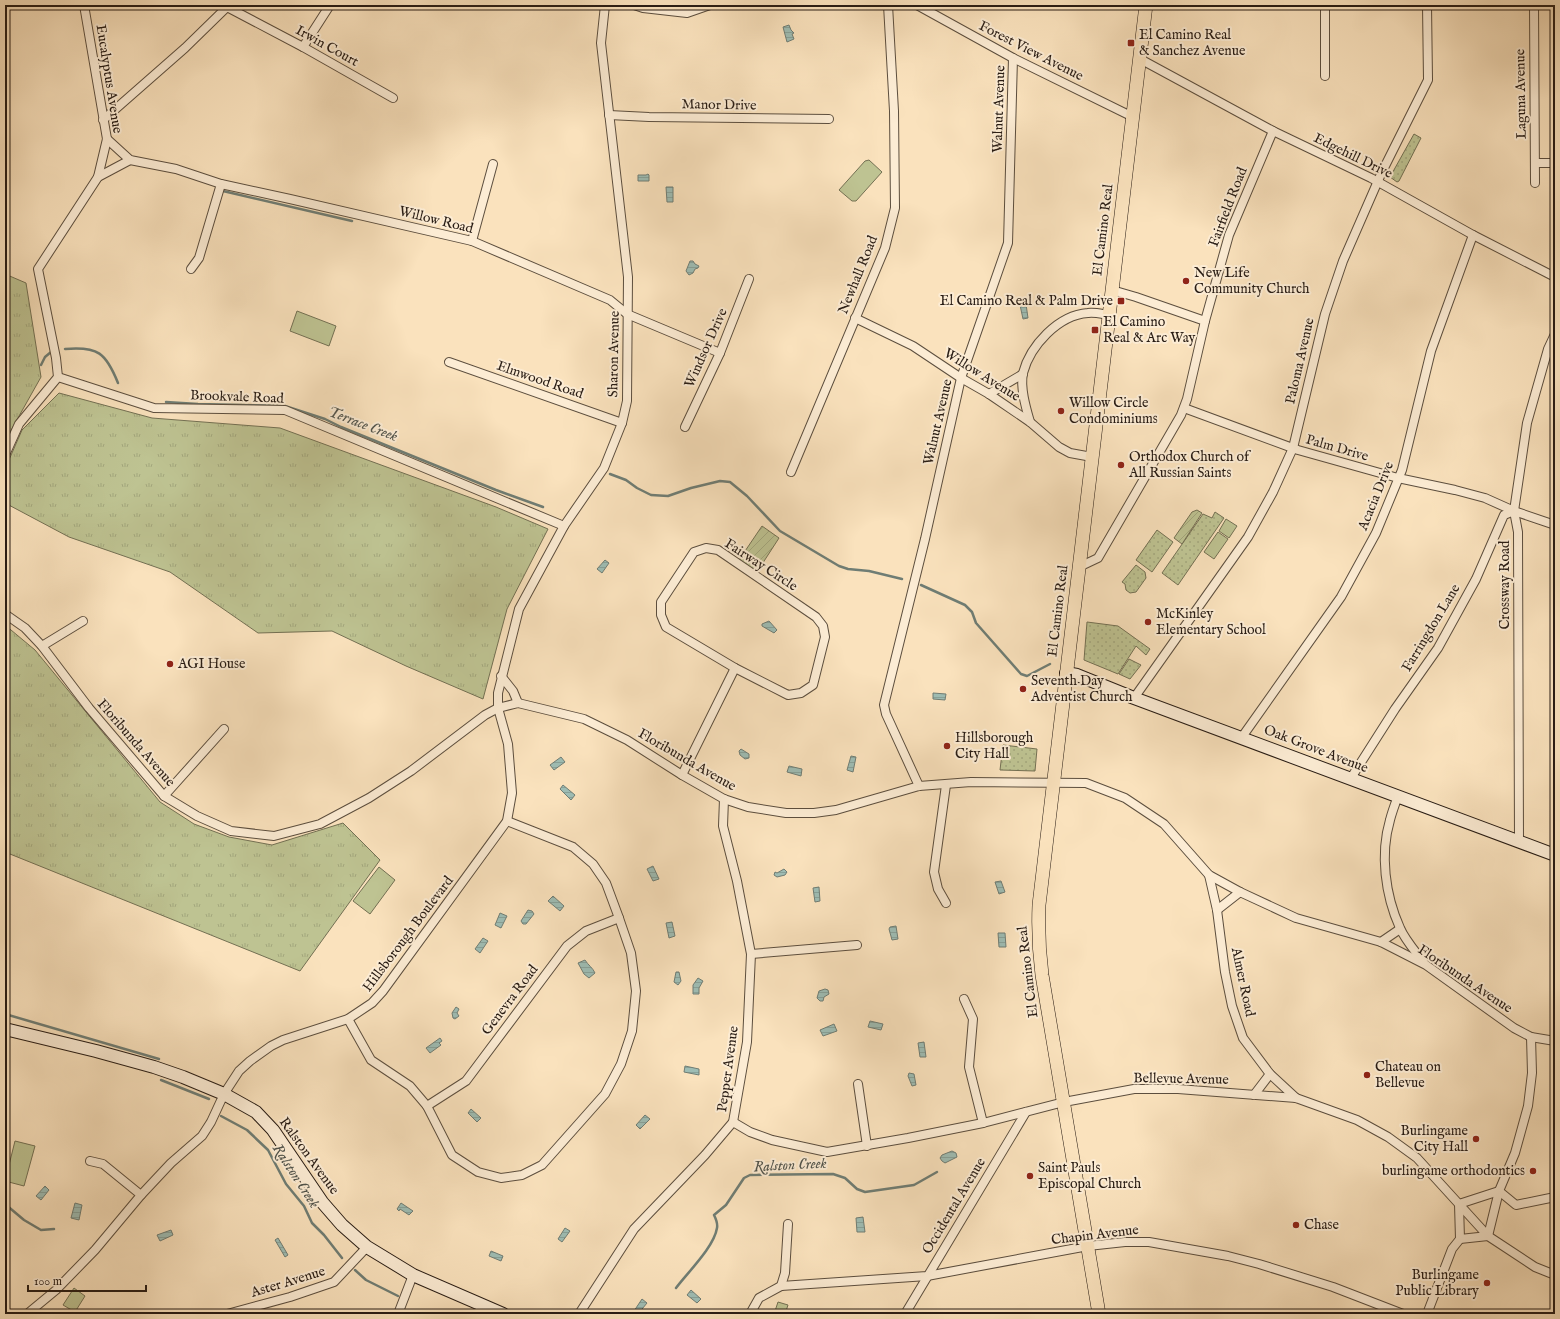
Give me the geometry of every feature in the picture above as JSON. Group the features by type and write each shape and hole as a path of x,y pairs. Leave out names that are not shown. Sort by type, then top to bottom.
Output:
{"main road":[{"name":"El Camino Real","path":"1100,1314 1042,975 1038,939 1039,905 1146,5"}],"street":[{"name":"Eucalyptus Avenue","path":"58,378 56,358 38,269 98,177 107,139 84,5"},
{"path":"303,47 330,5"},
{"name":"Sharon Avenue","path":"498,708 498,693 501,676 519,608 564,526 604,468 622,423 627,401 628,276 601,43 605,5"},
{"path":"634,5 643,8 687,13 710,5"},
{"name":"Newhall Road","path":"791,472 885,248 895,208 894,111 888,5"},
{"name":"Forest View Avenue","path":"917,5 1014,58 1133,117"},
{"path":"1325,5 1325,76"},
{"name":"Paloma Avenue","path":"1134,698 1248,537 1273,492 1293,448 1325,314 1343,261 1378,182 1428,80 1427,5"},
{"name":"Laguna Avenue","path":"1534,5 1535,183"},
{"name":"Irwin Court","path":"103,120 185,48 226,6 303,47 393,98"},
{"name":"Walnut Avenue","path":"919,786 886,714 884,705 925,539 961,378 1008,243 1014,58"},
{"name":"Edgehill Drive","path":"1140,59 1272,131 1378,182 1473,235 1555,277"},
{"name":"Manor Drive","path":"609,115 649,117 829,119"},
{"name":"Fairfield Road","path":"1079,567 1098,558 1181,415 1184,408 1204,321 1229,235 1272,131"},
{"path":"98,177 130,160 107,139"},
{"name":"Willow Road","path":"130,160 176,170 221,184 472,241 610,300 627,314 720,353"},
{"path":"1535,163 1555,163"},
{"path":"472,241 493,164"},
{"path":"191,269 199,258 221,184"},
{"name":"Acacia Drive","path":"1242,737 1341,597 1376,533 1402,470 1431,351 1473,235"},
{"name":"Windsor Drive","path":"685,426 720,353 749,279"},
{"path":"1112,290 1204,321"},
{"path":"1030,422 1024,398 1023,374 1033,351 1048,331 1069,318 1087,313 1109,315"},
{"name":"Willow Avenue","path":"855,318 913,346 961,378 989,394 1030,422 1059,447 1070,453 1092,457"},
{"name":"Crossway Road","path":"1519,841 1518,532 1514,511 1527,423 1548,349 1555,334"},
{"name":"Elmwood Road","path":"449,362 622,423"},
{"path":"989,394 1023,374"},
{"path":"5,455 18,424 58,378"},
{"name":"Brookvale Road","path":"58,378 154,408 285,410 564,526"},
{"name":"Palm Drive","path":"1184,408 1293,448 1398,478 1485,498 1514,511 1555,525"},
{"name":"Farringdon Lane","path":"1352,778 1395,709 1438,648 1476,579 1504,515 1514,511"},
{"name":"Fairway Circle","path":"706,548 718,550 816,618 823,626 825,638 813,685 801,693 788,695 735,668 666,627 661,615 661,602 679,574 694,552 706,548"},
{"name":"Floribunda Avenue","path":"5,614 25,628 42,646 89,708 164,796 197,816 231,831 274,836 320,824 369,798 411,771 485,715 498,708 518,703 584,719 626,740 724,799 756,808 786,813 814,813 836,810 919,786 971,782 1086,783 1125,798 1164,824 1209,875 1240,892 1296,918 1381,942 1426,965 1494,1014 1531,1037 1555,1041"},
{"path":"42,646 83,621"},
{"path":"682,775 735,668"},
{"name":"Oak Grove Avenue","path":"1066,673 1077,675 1134,698 1352,778 1555,855"},
{"path":"501,676 513,691 518,703"},
{"name":"Hillsborough Boulevard","path":"27,1314 56,1290 95,1250 141,1195 171,1163 202,1136 211,1122 224,1094 239,1071 250,1061 271,1046 283,1040 348,1019 372,1003 383,991 507,821 512,793 508,744 498,708"},
{"path":"164,796 224,729"},
{"path":"946,785 934,872 938,889 946,903"},
{"path":"1398,796 1389,821 1386,846 1385,872 1388,894 1400,929 1426,965"},
{"name":"Pepper Avenue","path":"579,1314 634,1229 705,1156 733,1122 747,1042 750,954 737,881 723,826 724,799"},
{"path":"348,1019 371,1060 410,1086 427,1106 452,1155 478,1172 501,1178 522,1175 542,1165 605,1094 621,1064 632,1031 636,991 631,953 620,918 606,883 593,864 573,847 507,821"},
{"name":"Almer Road","path":"1209,875 1217,910 1225,972 1232,1006 1243,1038 1270,1074 1296,1098"},
{"path":"1217,910 1240,892"},
{"name":"Genevra Road","path":"427,1106 466,1080 567,946 586,931 620,918"},
{"path":"1381,942 1400,929"},
{"path":"750,954 857,945"},
{"path":"964,1000 973,1019 969,1067 983,1123"},
{"name":"Ralston Avenue","path":"5,1029 154,1067 197,1082 224,1094 256,1112 273,1130 322,1202 342,1225 367,1247 413,1275 503,1314"},
{"path":"1460,1238 1488,1236 1499,1191 1516,1153 1528,1106 1532,1073 1531,1037"},
{"path":"1254,1095 1270,1074"},
{"path":"858,1084 867,1146"},
{"name":"Bellevue Avenue","path":"733,1122 750,1132 772,1140 827,1152 867,1146 983,1123 1064,1102 1134,1089 1178,1089 1296,1098 1357,1120 1388,1137 1417,1158 1488,1236 1535,1267 1555,1275"},
{"name":"Occidental Avenue","path":"905,1314 1026,1112"},
{"path":"90,1161 103,1164 141,1195"},
{"path":"1499,1191 1516,1205 1555,1197"},
{"path":"1427,1314 1452,1250 1460,1238 1459,1204 1499,1191"},
{"path":"750,1314 758,1298 781,1286 785,1273 788,1224"},
{"name":"Chapin Avenue","path":"781,1286 927,1276 1088,1246 1125,1242 1149,1242 1228,1256 1326,1285 1402,1314"},
{"name":"Aster Avenue","path":"227,1314 290,1297 334,1282 367,1247"},
{"path":"398,1314 413,1275"}],"green space":[{"path":"1414,134 1421,138 1399,181 1397,182 1390,177"},
{"path":"869,160 882,172 856,201 852,201 839,190 865,161"},
{"path":"5,274 26,283 41,377 5,441"},
{"path":"297,311 336,326 329,346 290,331"},
{"path":"59,393 152,418 280,428 496,507 548,529 507,609 483,699 406,666 332,631 258,633 170,572 69,537 5,503 5,469 22,430"},
{"path":"1197,510 1202,513 1182,544 1174,538 1192,512"},
{"path":"1215,512 1224,518 1178,585 1162,573 1203,514 1212,518"},
{"path":"1226,519 1237,526 1229,538 1219,531"},
{"path":"762,526 779,538 757,572 739,560"},
{"path":"1157,530 1173,542 1152,572 1136,560"},
{"path":"1218,532 1228,539 1214,559 1204,552"},
{"path":"1136,565 1145,572 1146,578 1136,592 1130,593 1126,590 1125,584 1122,582"},
{"path":"1087,622 1118,626 1150,649 1146,655 1136,646 1118,674 1084,660"},
{"path":"5,625 35,650 160,802 194,824 229,837 272,845 343,823 380,860 300,971 5,852"},
{"path":"1129,659 1141,665 1130,679 1119,674"},
{"path":"1003,745 1037,749 1035,771 1000,770"},
{"path":"379,867 395,880 370,914 353,901"},
{"path":"15,1141 35,1146 24,1186 5,1181"},
{"path":"74,1288 85,1296 75,1312 63,1305"},
{"path":"778,1302 788,1305 785,1314 774,1314"}],"water":[{"path":"789,25 794,33 792,34 794,39 787,42 783,27"},
{"path":"648,174 649,181 638,181 638,175"},
{"path":"666,187 673,187 673,202 667,202"},
{"path":"690,261 693,261 699,266 689,275 686,271"},
{"path":"1026,304 1028,318 1023,319 1020,305"},
{"path":"605,560 609,563 602,573 597,569"},
{"path":"769,621 777,630 774,633 762,626 762,624"},
{"path":"933,693 946,694 945,700 933,699"},
{"path":"741,749 749,754 749,758 745,759 740,755 739,751"},
{"path":"851,756 856,757 853,772 847,770"},
{"path":"561,757 565,762 554,770 550,765"},
{"path":"789,766 802,769 801,776 787,772"},
{"path":"563,785 575,795 571,800 560,789"},
{"path":"653,866 659,879 653,881 647,869"},
{"path":"784,869 787,872 785,875 777,877 774,875 775,872 777,873"},
{"path":"1001,881 1005,892 999,894 995,882"},
{"path":"819,887 820,901 815,902 813,888"},
{"path":"553,896 564,906 560,911 548,901"},
{"path":"528,910 532,911 534,914 526,924 523,924 521,921"},
{"path":"500,913 507,916 501,928 495,925"},
{"path":"672,922 675,936 669,938 666,923"},
{"path":"896,926 898,939 892,940 889,929 890,927"},
{"path":"998,933 1005,933 1006,947 999,947"},
{"path":"483,938 488,941 480,953 475,949"},
{"path":"585,960 595,973 589,978 584,974 578,963"},
{"path":"676,972 679,972 681,981 678,985 674,982"},
{"path":"698,978 703,981 699,988 699,994 693,994 693,985"},
{"path":"825,989 828,990 829,994 824,997 823,1001 820,1001 817,998 819,991"},
{"path":"456,1007 459,1009 457,1013 459,1016 455,1019 453,1018 452,1013"},
{"path":"870,1021 883,1024 881,1030 868,1027"},
{"path":"834,1024 837,1031 823,1036 820,1030"},
{"path":"440,1038 442,1041 439,1043 441,1045 430,1053 426,1048"},
{"path":"924,1042 926,1057 920,1057 918,1043"},
{"path":"685,1066 699,1069 699,1075 684,1072"},
{"path":"909,1073 914,1074 916,1085 912,1086 908,1076"},
{"path":"471,1109 481,1118 477,1122 468,1113"},
{"path":"645,1115 650,1119 640,1129 636,1125"},
{"path":"952,1151 956,1153 957,1157 945,1163 942,1161 940,1158 942,1155"},
{"path":"45,1186 49,1190 41,1200 36,1196"},
{"path":"75,1203 82,1205 79,1220 71,1218"},
{"path":"401,1203 413,1211 409,1215 400,1209 399,1211 397,1209"},
{"path":"863,1217 865,1232 857,1232 856,1218"},
{"path":"565,1228 570,1231 562,1242 558,1239"},
{"path":"171,1230 173,1235 160,1241 157,1235"},
{"path":"278,1238 288,1255 285,1257 275,1240"},
{"path":"491,1251 503,1256 501,1261 489,1256"},
{"path":"691,1290 701,1299 697,1303 687,1295"},
{"path":"642,1299 647,1303 638,1314 634,1311"}],"waterway":[{"path":"223,191 352,221"},
{"name":"Terrace Creek","path":"65,349 86,349 99,354 105,358 118,383"},
{"name":"Terrace Creek","path":"41,365 45,357 51,352"},
{"name":"Terrace Creek","path":"166,402 285,406 325,419 341,427 496,490 543,507"},
{"name":"Terrace Creek","path":"610,474 626,480 637,488 651,495 668,496 691,488 720,481 730,482 747,496 780,531 839,566 902,579"},
{"name":"Terrace Creek","path":"921,585 965,605 972,612 976,623 1021,674 1027,676 1050,664"},
{"name":"Ralston Creek","path":"5,1014 159,1059"},
{"name":"Ralston Creek","path":"161,1080 209,1099"},
{"name":"Ralston Creek","path":"221,1116 247,1130 268,1150 286,1184 304,1206 312,1223 324,1235 342,1258"},
{"name":"Ralston Creek","path":"676,1288 711,1243 717,1226 717,1221 714,1215 726,1205 744,1178 750,1175 833,1174 845,1178 857,1189 865,1192 914,1185 937,1172"},
{"path":"5,1204 24,1220 41,1230 54,1229"},
{"name":"Ralston Creek","path":"355,1270 366,1280 398,1296"}],"place":[{"name":"El Camino Real & Sanchez Avenue","path":"1131,43"},
{"name":"New Life Community Church","path":"1186,281"},
{"name":"El Camino Real & Palm Drive","path":"1121,301"},
{"name":"El Camino Real & Arc Way","path":"1095,330"},
{"name":"Willow Circle Condominiums","path":"1061,411"},
{"name":"Orthodox Church of All Russian Saints","path":"1121,465"},
{"name":"McKinley Elementary School","path":"1148,622"},
{"name":"AGI House","path":"170,664"},
{"name":"Seventh Day Adventist Church","path":"1023,689"},
{"name":"Hillsborough City Hall","path":"947,746"},
{"name":"Chateau on Bellevue","path":"1367,1075"},
{"name":"Burlingame City Hall","path":"1476,1139"},
{"name":"burlingame orthodontics","path":"1533,1171"},
{"name":"Saint Pauls Episcopal Church","path":"1030,1176"},
{"name":"Chase","path":"1296,1225"},
{"name":"Burlingame Public Library","path":"1487,1283"}]}
